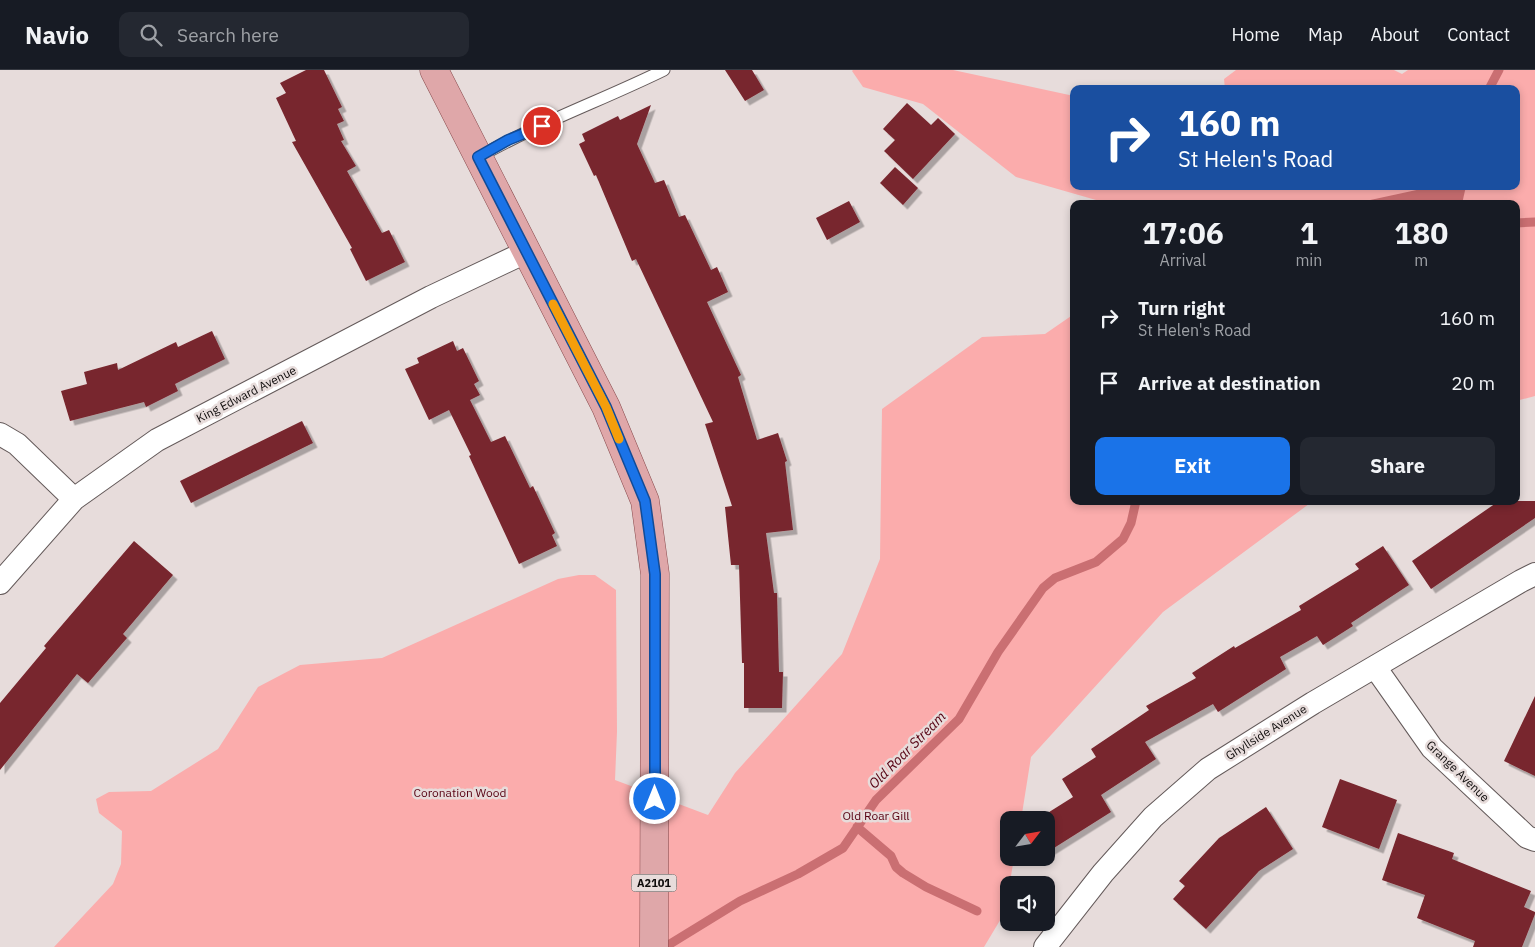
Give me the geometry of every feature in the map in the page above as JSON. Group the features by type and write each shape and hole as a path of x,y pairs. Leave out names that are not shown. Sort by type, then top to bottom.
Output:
{"main road":[{"name":"A2101","path":"434,70 606,407 645,501 655,574 654,947"}],"street":[{"name":"King Edward Avenue","path":"0,583 74,499 157,440 431,297 526,252"},
{"path":"0,434 17,444 74,499"},
{"name":"Ghyllside Avenue","path":"1045,947 1103,873 1153,817 1208,769 1313,703 1535,574"},
{"name":"Grange Avenue","path":"1375,667 1432,748 1527,836 1535,840"}],"lane":[{"path":"478,157 508,140 664,70"}],"green space":[{"path":"953,70 1070,95 1070,190 1520,190 1520,85 1225,85 1224,79 1236,70 1394,70 1402,74 1408,70 1535,70 1535,396 1520,400 1520,200 1096,200 1016,177 923,104 863,87 852,71"},
{"path":"1070,317 1070,505 1308,505 1163,612 1031,757 1022,811 1000,811 1000,866 1013,866 1011,876 1000,876 1000,920 984,947 54,947 113,884 121,864 122,831 99,813 96,799 109,792 151,791 218,749 258,687 300,665 382,658 558,579 579,575 595,575 616,590 617,732 615,780 708,815 735,773 842,654 880,559 882,409 982,337 1045,334"}],"shaded area":[{"path":"1416,190 1465,190 1463,200 1370,200"}],"building":[{"path":"306,70 324,70 342,107 338,109 344,121 337,124 344,140 341,141 356,166 347,171 382,233 389,230 405,262 366,281 350,249 352,248 292,142 296,141 276,98 286,93 280,83"},
{"path":"725,70 752,70 764,90 745,101"},
{"path":"907,103 931,125 938,118 955,134 913,179 884,151 895,140 883,129"},
{"path":"651,105 637,144 655,183 664,180 679,217 685,215 711,270 717,267 728,292 707,302 741,375 738,377 757,440 778,433 787,461 785,462 793,530 766,533 774,593 777,593 779,672 783,672 782,708 744,708 744,663 742,663 739,565 731,565 725,507 732,506 705,424 713,422 636,259 632,261 596,175 594,176 579,144 585,141 582,134 618,116 620,120"},
{"path":"895,167 918,188 903,205 880,183"},
{"path":"849,201 860,222 827,240 816,218"},
{"path":"212,331 225,359 175,384 178,391 146,407 144,402 70,421 61,391 87,384 84,372 117,363 118,370 176,342 178,347"},
{"path":"453,341 457,351 463,348 479,381 474,384 480,395 470,400 491,442 505,436 530,488 533,486 555,533 552,535 557,546 519,564 449,410 429,420 405,369 419,363 417,358"},
{"path":"302,421 313,443 191,503 180,481"},
{"path":"1520,501 1535,501 1535,518 1431,589 1412,561 1493,505 1520,505"},
{"path":"134,541 173,575 123,634 127,638 88,683 77,674 0,770 0,703 46,648 44,646"},
{"path":"1383,546 1409,585 1351,623 1353,626 1323,645 1317,636 1280,657 1286,669 1218,712 1213,704 1145,742 1156,759 1101,795 1111,812 1055,847 1055,811 1051,811 1073,797 1062,779 1096,757 1091,749 1149,710 1146,706 1196,678 1192,673 1234,646 1235,648 1301,610 1299,606 1359,569 1355,564"},
{"path":"1535,696 1535,776 1504,761"},
{"path":"1340,779 1397,800 1379,849 1322,827"},
{"path":"1266,807 1293,849 1259,871 1206,929 1173,899 1185,886 1179,881 1219,838"},
{"path":"1398,833 1454,853 1452,859 1531,891 1524,907 1535,912 1535,914 1522,947 1473,947 1475,941 1417,918 1425,895 1382,880"}],"waterway":[{"path":"1491,85 1499,70"},
{"name":"Old Roar Stream","path":"1520,223 1535,222"},
{"name":"Old Roar Stream","path":"665,947 740,901 798,874 843,848 876,800 959,719 998,652 1043,588 1055,578 1096,562 1123,539 1131,523 1135,505"},
{"path":"857,827 891,856 896,867 903,873 926,887 977,911"}],"slow traffic":[{"path":"553,304 606,407 619,439"}],"route":[{"path":"542,126 508,140 478,157 606,407 645,501 655,574 655,799"}],"park label":[{"name":"Coronation Wood","path":"460,792"},
{"name":"Old Roar Gill","path":"876,815"}]}
